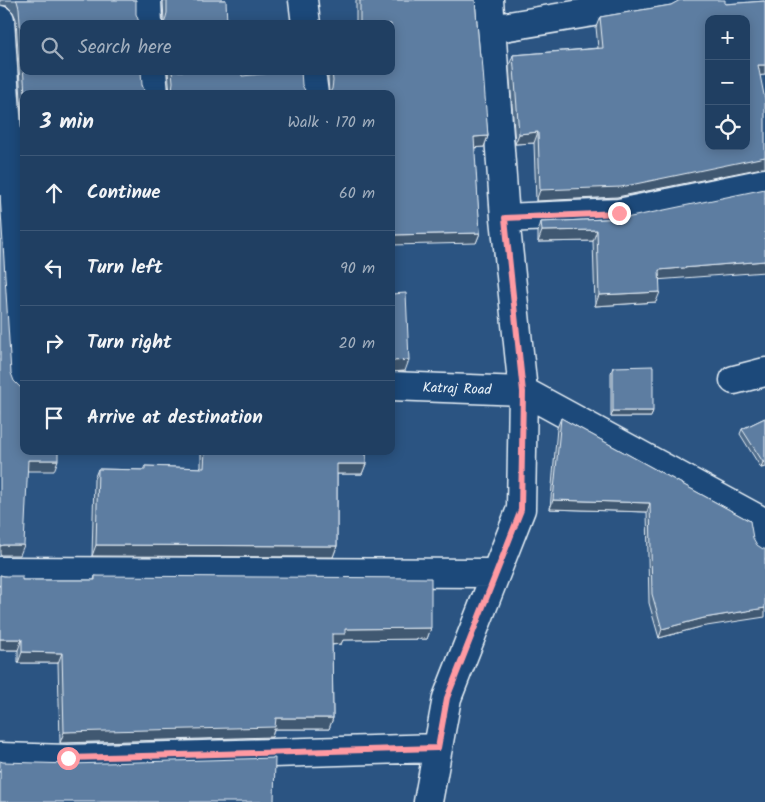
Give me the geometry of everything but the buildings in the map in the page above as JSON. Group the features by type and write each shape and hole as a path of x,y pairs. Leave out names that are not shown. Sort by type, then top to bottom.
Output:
{"street":[{"path":"146,0 148,20"},
{"path":"303,0 306,20"},
{"path":"428,802 447,698 521,510 523,392 505,218 489,0"},
{"path":"491,29 666,0"},
{"path":"0,20 16,383"},
{"path":"152,75 154,90"},
{"path":"312,75 313,90"},
{"path":"505,218 619,213 765,183"},
{"path":"734,380 765,372"},
{"name":"Katraj Road","path":"395,386 523,392"},
{"path":"523,392 760,520 765,544"},
{"path":"0,571 496,573"},
{"path":"0,757 68,758 438,748"}],"route":[{"path":"68,758 438,748 447,698 521,510 523,392 505,218 619,213"}]}
